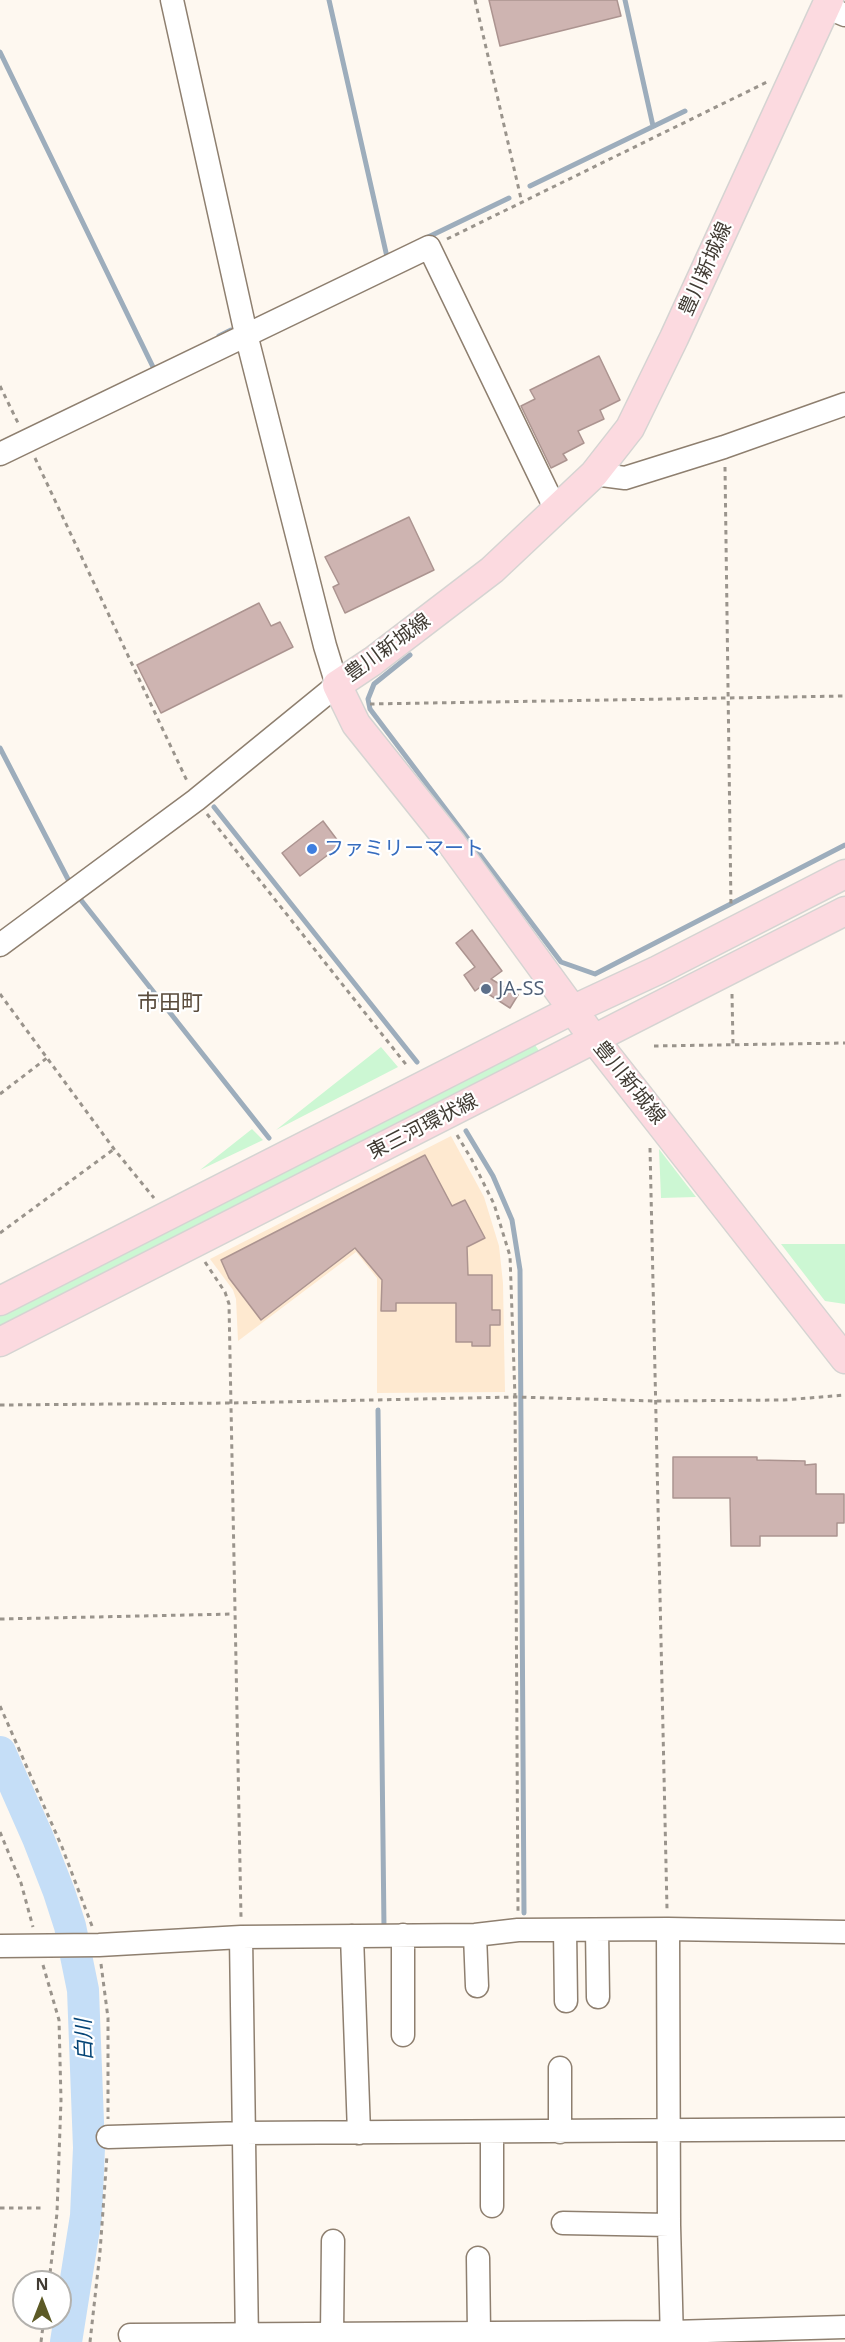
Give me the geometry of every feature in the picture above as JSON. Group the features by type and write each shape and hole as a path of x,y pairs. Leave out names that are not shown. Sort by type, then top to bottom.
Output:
{"main road":[{"name":"豊川新城線","path":"833,7 798,66 674,338 630,428 594,474 492,570 373,661 342,695 356,724 452,844 572,1010 845,1359"},
{"name":"東三河環状線","path":"0,1301 845,874"},
{"name":"東三河環状線","path":"0,1342 845,910"}],"street":[{"path":"0,945 342,695 325,646 246,334 172,0"},
{"path":"0,454 429,247 556,510"},
{"path":"594,474 625,478 724,447 845,404"},
{"path":"668,1929 668,2130 672,2337"},
{"path":"0,1946 93,1945 241,1937 475,1935 518,1930 668,1929 845,1932"},
{"path":"565,1930 566,2001"},
{"path":"597,1930 598,1997"},
{"path":"403,1935 403,2035"},
{"path":"475,1935 477,1986"},
{"path":"352,1936 359,2133"},
{"path":"241,1937 246,2339"},
{"path":"560,2068 561,2132"},
{"path":"108,2137 244,2133 845,2129"},
{"path":"492,2132 492,2206"},
{"path":"563,2223 669,2225"},
{"path":"332,2334 333,2241"},
{"path":"478,2258 479,2332"},
{"path":"130,2335 246,2339 332,2334 479,2332 672,2337 845,2327"}],"path":[{"path":"476,0 522,204"},
{"path":"429,247 522,204 798,66"},
{"path":"0,386 196,800 423,1086"},
{"path":"724,447 731,932"},
{"path":"342,695 728,699 845,696"},
{"path":"732,968 733,1044"},
{"path":"0,994 114,1149 168,1215"},
{"path":"654,1046 845,1042"},
{"path":"0,1094 47,1058"},
{"path":"444,1115 472,1160 494,1204 510,1256 515,1397 518,1930"},
{"path":"657,1117 650,1143 668,1929"},
{"path":"0,1233 114,1149"},
{"path":"193,1244 225,1292 229,1304 241,1937"},
{"path":"0,1404 231,1403 515,1397 656,1401 784,1400 845,1395"},
{"path":"0,1619 234,1614"},
{"path":"0,1706 62,1846 93,1945 108,2018 108,2137 100,2252 90,2342"},
{"path":"0,1832 21,1883 42,1946 59,2020 61,2100 58,2201 50,2270"},
{"path":"0,2208 41,2208"}],"shaded area":[{"path":"451,1136 484,1197 499,1246 503,1283 505,1392 377,1393 377,1278 356,1252 238,1341 236,1299 233,1290 210,1259"}],"green space":[{"path":"535,1045 544,1058 0,1333 0,1309"},
{"path":"381,1047 398,1067 276,1130"},
{"path":"252,1129 263,1140 200,1170"},
{"path":"659,1149 696,1197 661,1198"},
{"path":"781,1244 845,1244 845,1304 825,1301"}],"building":[{"path":"489,0 617,0 621,16 500,46"},
{"path":"599,356 620,400 600,410 604,419 578,431 584,443 563,454 567,460 551,468 521,406 535,399 530,390"},
{"path":"409,517 434,570 345,613 333,587 339,584 325,557"},
{"path":"259,603 271,626 280,622 293,647 161,713 137,665"},
{"name":"ファミリーマート","path":"323,821 341,845 300,876 282,853"},
{"path":"472,930 502,971 491,979 518,995 510,1008 479,988 475,991 464,975 475,967 456,943"},
{"path":"425,1155 452,1206 465,1200 485,1238 467,1247 468,1275 492,1275 492,1310 500,1310 500,1325 490,1325 490,1346 472,1346 472,1342 456,1342 456,1303 396,1303 396,1311 381,1311 382,1280 355,1248 261,1320 229,1278 221,1260"},
{"path":"673,1457 757,1457 757,1460 805,1461 805,1465 816,1464 816,1494 844,1494 844,1523 837,1523 837,1536 760,1536 760,1546 731,1546 730,1498 673,1498"}],"waterway":[{"path":"329,0 387,257"},
{"path":"625,0 653,126"},
{"path":"0,52 154,369"},
{"path":"530,186 685,111"},
{"path":"424,239 509,198"},
{"path":"219,336 231,330"},
{"path":"410,655 374,684 368,699 370,709 561,962 595,974 845,845"},
{"path":"0,748 71,885"},
{"path":"214,807 417,1062"},
{"path":"77,895 269,1138"},
{"path":"466,1131 493,1176 512,1220 520,1270 524,1913"},
{"path":"378,1410 384,1928"},
{"name":"白川","path":"0,1752 59,1892 70,1926 83,1990 89,2148 86,2216 66,2342"}],"place":[{"name":"ファミリーマート","path":"312,849"},
{"name":"JA-SS","path":"486,989"}],"district":[{"name":"市田町","path":"170,1004"}]}
